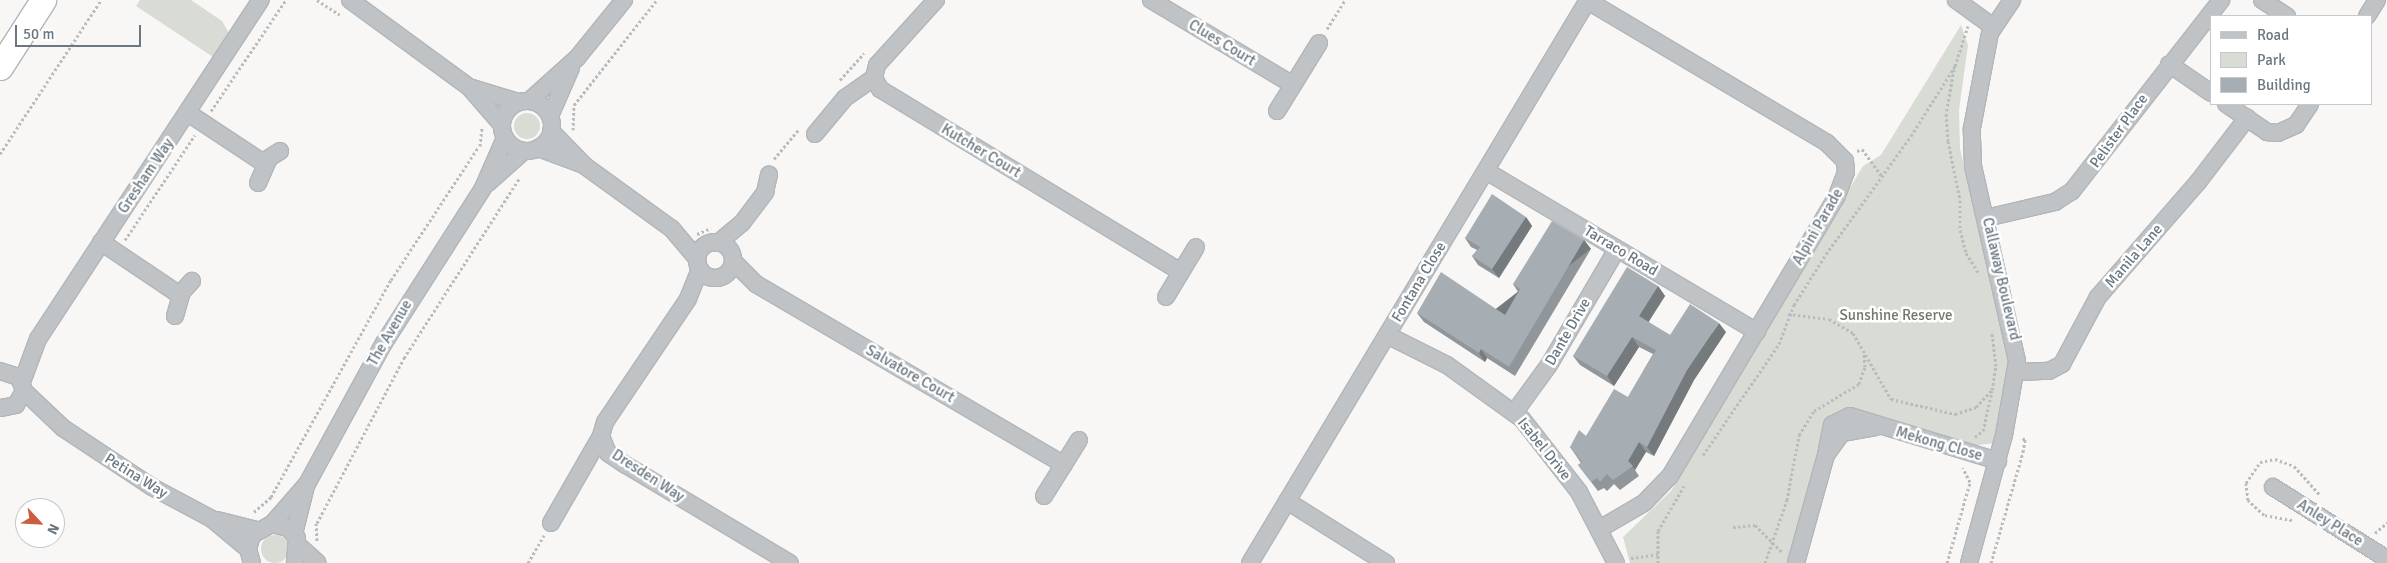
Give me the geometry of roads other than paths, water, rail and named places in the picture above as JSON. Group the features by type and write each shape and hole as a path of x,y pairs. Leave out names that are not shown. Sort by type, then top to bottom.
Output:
{"highway":[{"path":"0,67 43,0"}],"street":[{"name":"Gresham Way","path":"3,408 23,386 38,339 101,242 258,7 268,0"},
{"path":"351,1 470,87 490,109 503,132 531,149 550,123 557,96 577,58 624,0"},
{"path":"810,127 845,98 874,78 886,53 936,0"},
{"name":"Clues Court","path":"1151,0 1293,86"},
{"path":"1956,0 1992,26"},
{"name":"Callaway Boulevard","path":"1970,563 2004,435 2016,372 2018,349 1973,166 1972,128 1992,26 2012,0"},
{"name":"Pelister Place","path":"1986,218 2055,202 2072,191 2169,64 2221,0"},
{"path":"2262,0 2285,15"},
{"path":"2367,15 2377,0"},
{"name":"Fontana Close","path":"1250,563 1588,1"},
{"name":"Alpini Parade","path":"1588,1 1827,142 1845,161 1837,196 1670,476 1644,503 1601,528"},
{"path":"1278,111 1319,43"},
{"path":"503,132 506,111 524,102 577,58"},
{"path":"2169,64 2210,92"},
{"name":"Kutcher Court","path":"874,78 896,100 1181,272"},
{"path":"470,87 541,106 550,123"},
{"path":"2228,105 2267,132 2284,132 2296,125 2309,105"},
{"path":"188,113 265,164"},
{"name":"Manila Lane","path":"2016,372 2049,371 2062,364 2098,297 2198,182 2247,118"},
{"name":"Salvatore Court","path":"550,123 564,144 585,166 672,229 709,271 756,284 1064,465"},
{"name":"The Avenue","path":"250,556 264,527 306,484 394,326 502,159 503,132"},
{"name":"Salvatore Court","path":"531,149 585,166"},
{"name":"The Avenue","path":"502,159 531,149"},
{"path":"258,183 265,164 280,151"},
{"path":"709,271 722,245 742,223 764,192 769,170"},
{"name":"Tarraco Road","path":"1486,171 1756,332"},
{"name":"Salvatore Court","path":"672,229 722,245 756,284"},
{"path":"101,242 180,295"},
{"path":"709,271 722,245"},
{"path":"1166,296 1196,246"},
{"name":"Dante Drive","path":"1514,413 1549,365 1617,248"},
{"name":"Dresden Way","path":"709,271 605,422 601,436 608,453 790,563"},
{"path":"175,316 180,295 192,281"},
{"name":"Isabel Drive","path":"1387,335 1447,365 1514,413 1545,446 1601,528 1616,563"},
{"name":"Gresham Way","path":"1,371 38,339"},
{"name":"Petina Way","path":"1,371 14,373 23,386 63,428 152,487 212,519 250,556"},
{"name":"Petina Way","path":"3,408 63,428"},
{"name":"Mekong Close","path":"1796,563 1826,455 1842,433 1880,428 1998,461"},
{"path":"551,523 601,436"},
{"path":"1044,496 1079,440"},
{"name":"The Avenue","path":"295,563 306,484"},
{"name":"Anley Place","path":"2273,487 2387,558"},
{"path":"1287,502 1386,563"},
{"name":"Petina Way","path":"212,519 264,527 297,540 318,563"},
{"path":"2384,563 2387,558"}],"park label":[{"name":"Sunshine Reserve","path":"1896,316"}]}
